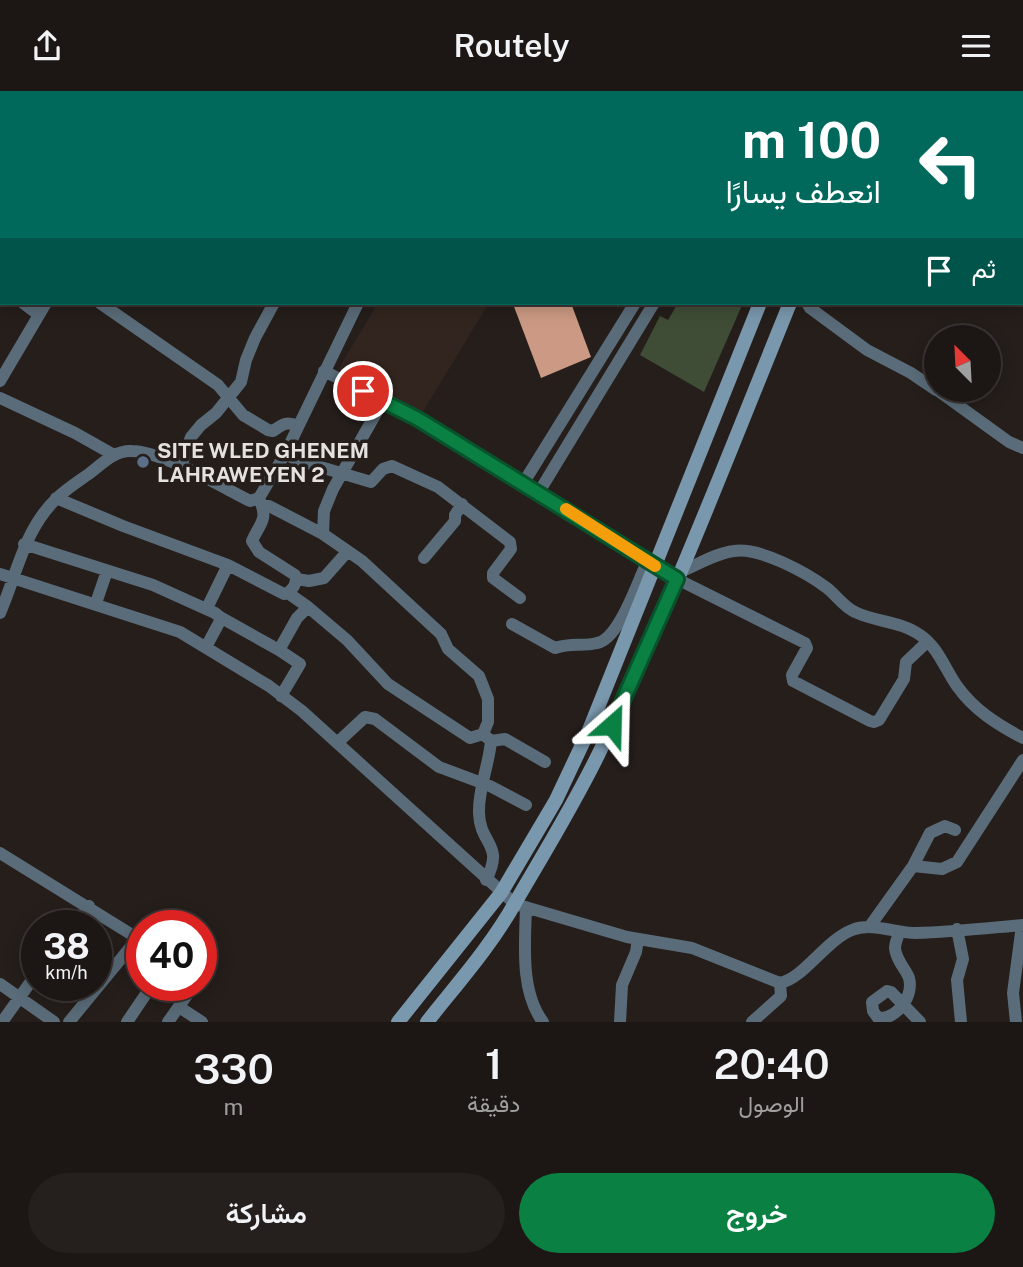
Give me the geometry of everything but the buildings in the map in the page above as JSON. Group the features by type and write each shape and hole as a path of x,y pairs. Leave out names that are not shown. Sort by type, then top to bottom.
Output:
{"street":[{"path":"26,305 39,315"},
{"path":"0,381 45,305"},
{"path":"103,305 218,385 243,415 268,430 273,431 283,423 298,426"},
{"path":"181,466 191,437 230,398 241,382 246,359 273,305"},
{"path":"347,552 324,578 309,581 297,579 291,571 259,552 252,539 264,519 261,502 357,305"},
{"path":"524,482 634,305"},
{"path":"539,492 653,305"},
{"path":"398,1022 501,893 556,800 759,305"},
{"path":"427,1022 520,906 551,837 576,798 600,752 678,575 789,305"},
{"path":"808,305 867,350 924,382"},
{"path":"324,370 418,419 524,482 651,564 678,575 805,643 807,648 792,675 793,681 870,721 879,720 904,679 906,663 927,642"},
{"path":"0,398 75,433 114,455"},
{"path":"323,534 324,510 333,489 383,401"},
{"path":"955,403 1009,442 1023,448"},
{"path":"0,613 15,580 24,544 38,521 56,498 120,452 135,451 181,466 323,534 362,561 441,634 448,649 479,675 488,699 488,722 483,785 478,809 480,825 494,852 494,864 486,880"},
{"path":"285,454 370,482 383,469 392,466 438,487 510,542 511,549 493,573 494,578 520,598"},
{"path":"56,498 228,565 280,594 288,593 347,640 388,684 470,738 505,740 545,762"},
{"path":"424,558 455,521 455,515 462,504"},
{"path":"24,544 176,594 279,650 300,664 281,696"},
{"path":"678,575 732,551 758,553 790,567 827,588 852,612 905,627 921,635 943,660 956,685 970,702 989,719 1023,738"},
{"path":"512,624 555,648 567,643 594,644 604,641 615,631 651,564"},
{"path":"206,608 228,565"},
{"path":"96,603 107,571"},
{"path":"0,574 180,632 206,647 281,696 337,743 486,880 520,906 638,939 692,948 780,983 789,981 842,934 856,928 870,926 900,932 1022,925 1013,993 1016,1022"},
{"path":"288,593 297,579"},
{"path":"279,650 298,618 308,607"},
{"path":"206,647 220,617"},
{"path":"337,743 365,717 375,719 439,767 490,786 526,805"},
{"path":"913,866 942,869 957,862 1023,760"},
{"path":"870,926 913,866 930,833 945,826 955,830"},
{"path":"0,853 126,930"},
{"path":"520,906 530,997 533,1009 543,1022"},
{"path":"957,929 963,959 957,980 961,1022"},
{"path":"900,932 895,947 900,965 909,978 907,997 904,1005 894,1015 880,1020 873,1011 872,1002 883,992 891,992 904,1005 920,1022"},
{"path":"620,1022 622,985 638,939"},
{"path":"69,1022 126,955"},
{"path":"752,1022 781,996 780,983"},
{"path":"0,984 48,1020"},
{"path":"2,1022 21,993"},
{"path":"127,1022 141,1001"},
{"path":"168,1022 183,1001"},
{"path":"179,1007 202,1022"}],"shaded area":[{"path":"377,305 488,305 422,413 337,371"}],"green space":[{"path":"677,305 742,305 704,392 640,355 660,316 668,320"}],"slow traffic":[{"path":"566,509 655,566"}],"place":[{"name":"SITE WLED GHENEM LAHRAWEYEN 2","path":"143,462"}],"route":[{"path":"363,391 418,419 524,482 677,579 612,725"}]}
